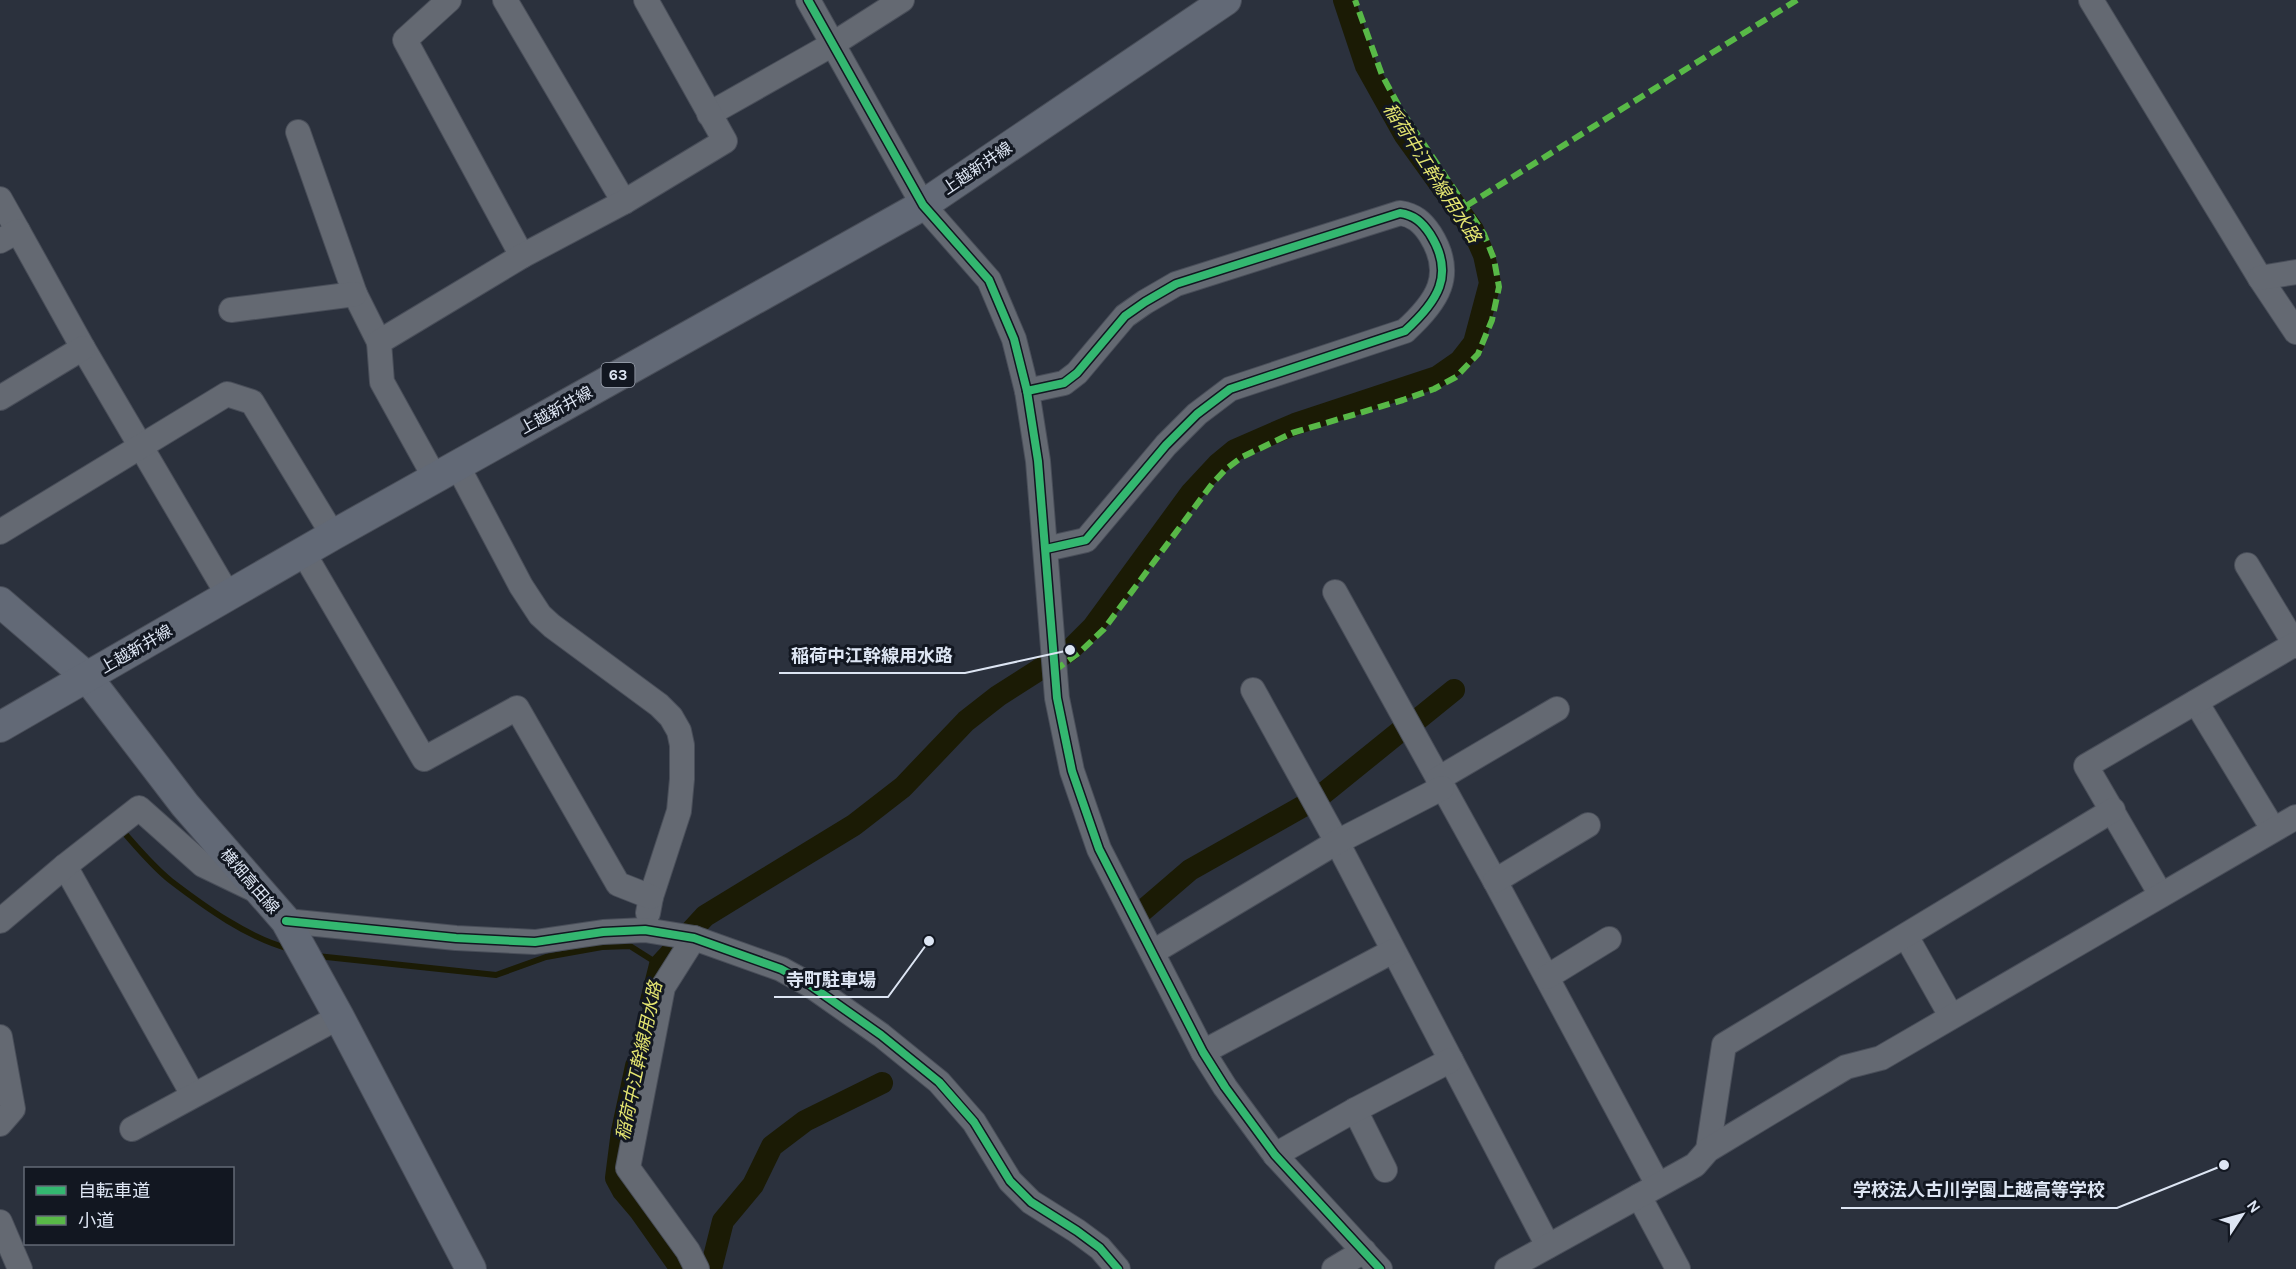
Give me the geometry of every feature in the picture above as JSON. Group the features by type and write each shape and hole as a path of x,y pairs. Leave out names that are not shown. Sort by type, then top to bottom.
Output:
{"main road":[{"name":"上越新井線","path":"0,727 333,535 923,205 1226,0"},
{"name":"横畑高田線","path":"0,602 87,677 185,806 286,921 471,1269"}],"street":[{"path":"449,0 405,40 522,256"},
{"path":"505,0 624,202"},
{"path":"379,342 522,256 624,202 726,141 646,0"},
{"path":"808,0 923,205 989,280 1007,321 1027,391 1038,461 1057,698 1072,771 1099,849 1203,1052 1225,1087 1275,1155 1380,1269"},
{"path":"709,114 833,44 902,0"},
{"path":"2091,0 2260,278 2296,332"},
{"path":"298,132 355,294 379,342 382,382 507,561 540,615 658,705 671,717 679,731 682,745 679,811 651,897 645,930"},
{"path":"0,199 9,236 83,348 228,595"},
{"path":"1027,391 1064,383 1077,373 1125,316 1176,284 1400,213 1418,219 1436,244 1443,264 1442,283 1433,301 1405,331 1230,389 1197,414 1166,445 1086,540 1046,549"},
{"path":"2260,278 2296,272"},
{"path":"231,310 355,294"},
{"path":"0,398 83,348"},
{"path":"0,532 227,394 252,402 333,535"},
{"path":"303,552 424,759 517,708 618,884 651,897"},
{"path":"2162,895 2086,766 2295,645 2247,566"},
{"path":"1335,592 1547,977 1649,1191 1678,1269"},
{"path":"1253,690 1337,842 1548,1246"},
{"path":"2196,702 2273,829"},
{"path":"1153,952 1337,842 1440,784 1557,709"},
{"path":"0,921 139,808 203,865 259,892"},
{"path":"1708,1150 1724,1045 2113,810"},
{"path":"1507,1269 1695,1165 1708,1150 1846,1067 1881,1058 2296,817"},
{"path":"1495,881 1588,825"},
{"path":"65,866 193,1095"},
{"path":"286,921 456,938 535,942 603,932 645,930 694,938 781,969 810,985 881,1035 939,1082 974,1122 1010,1181 1031,1202 1100,1248 1118,1269"},
{"path":"1906,936 1951,1016"},
{"path":"694,938 663,987 628,1168 688,1251 697,1269"},
{"path":"1547,977 1609,939"},
{"path":"1203,1052 1393,951"},
{"path":"132,1129 339,1017"},
{"path":"0,1037 13,1109 0,1124"},
{"path":"1275,1155 1451,1060"},
{"path":"1355,1110 1385,1170"},
{"path":"0,1222 20,1269"},
{"path":"1334,1269 1364,1251"}],"waterway":[{"name":"稲荷中江幹線用水路","path":"651,1001 660,965 705,916 854,825 903,787 966,721 998,696 1070,650 1093,627 1191,493 1218,464 1235,450 1295,424 1437,377 1460,361 1474,343 1490,283 1484,255 1473,230 1404,134 1366,66 1344,0"},
{"path":"1412,724 1454,690"},
{"path":"1319,797 1403,729"},
{"path":"1140,913 1190,870 1307,804"},
{"path":"120,828 157,869 198,901 243,930 290,949"},
{"path":"317,956 496,975 546,957 602,947 630,946 660,965"},
{"name":"稲荷中江幹線用水路","path":"636,1066 622,1131 616,1178 623,1191 681,1269"},
{"path":"711,1269 723,1221 753,1185 772,1146 805,1121 882,1083"}],"marked path":[{"path":"1054,671 1080,652 1104,629 1212,484 1242,457 1292,433 1434,389 1456,377 1478,354 1492,320 1499,287 1494,259 1484,234 1401,110 1382,75 1355,0"},
{"path":"1466,206 1797,0"}],"cycle path":[{"path":"808,0 923,205 989,280 1014,339 1027,391 1038,461 1057,698 1072,771 1099,849 1203,1052 1225,1087 1275,1155 1380,1269"},
{"path":"1027,391 1064,383 1077,373 1125,316 1176,284 1400,213 1414,217 1421,223 1438,249 1442,262 1439,287 1426,309 1405,331 1230,389 1197,414 1166,445 1086,540 1046,549"},
{"path":"286,921 456,938 535,942 603,932 645,930 694,938 781,969 810,985 881,1035 939,1082 974,1122 1010,1181 1031,1202 1100,1248 1118,1269"}],"place":[{"name":"稲荷中江幹線用水路","path":"1070,650"},
{"name":"寺町駐車場","path":"929,941"},
{"name":"学校法人古川学園上越高等学校","path":"2224,1165"}]}
